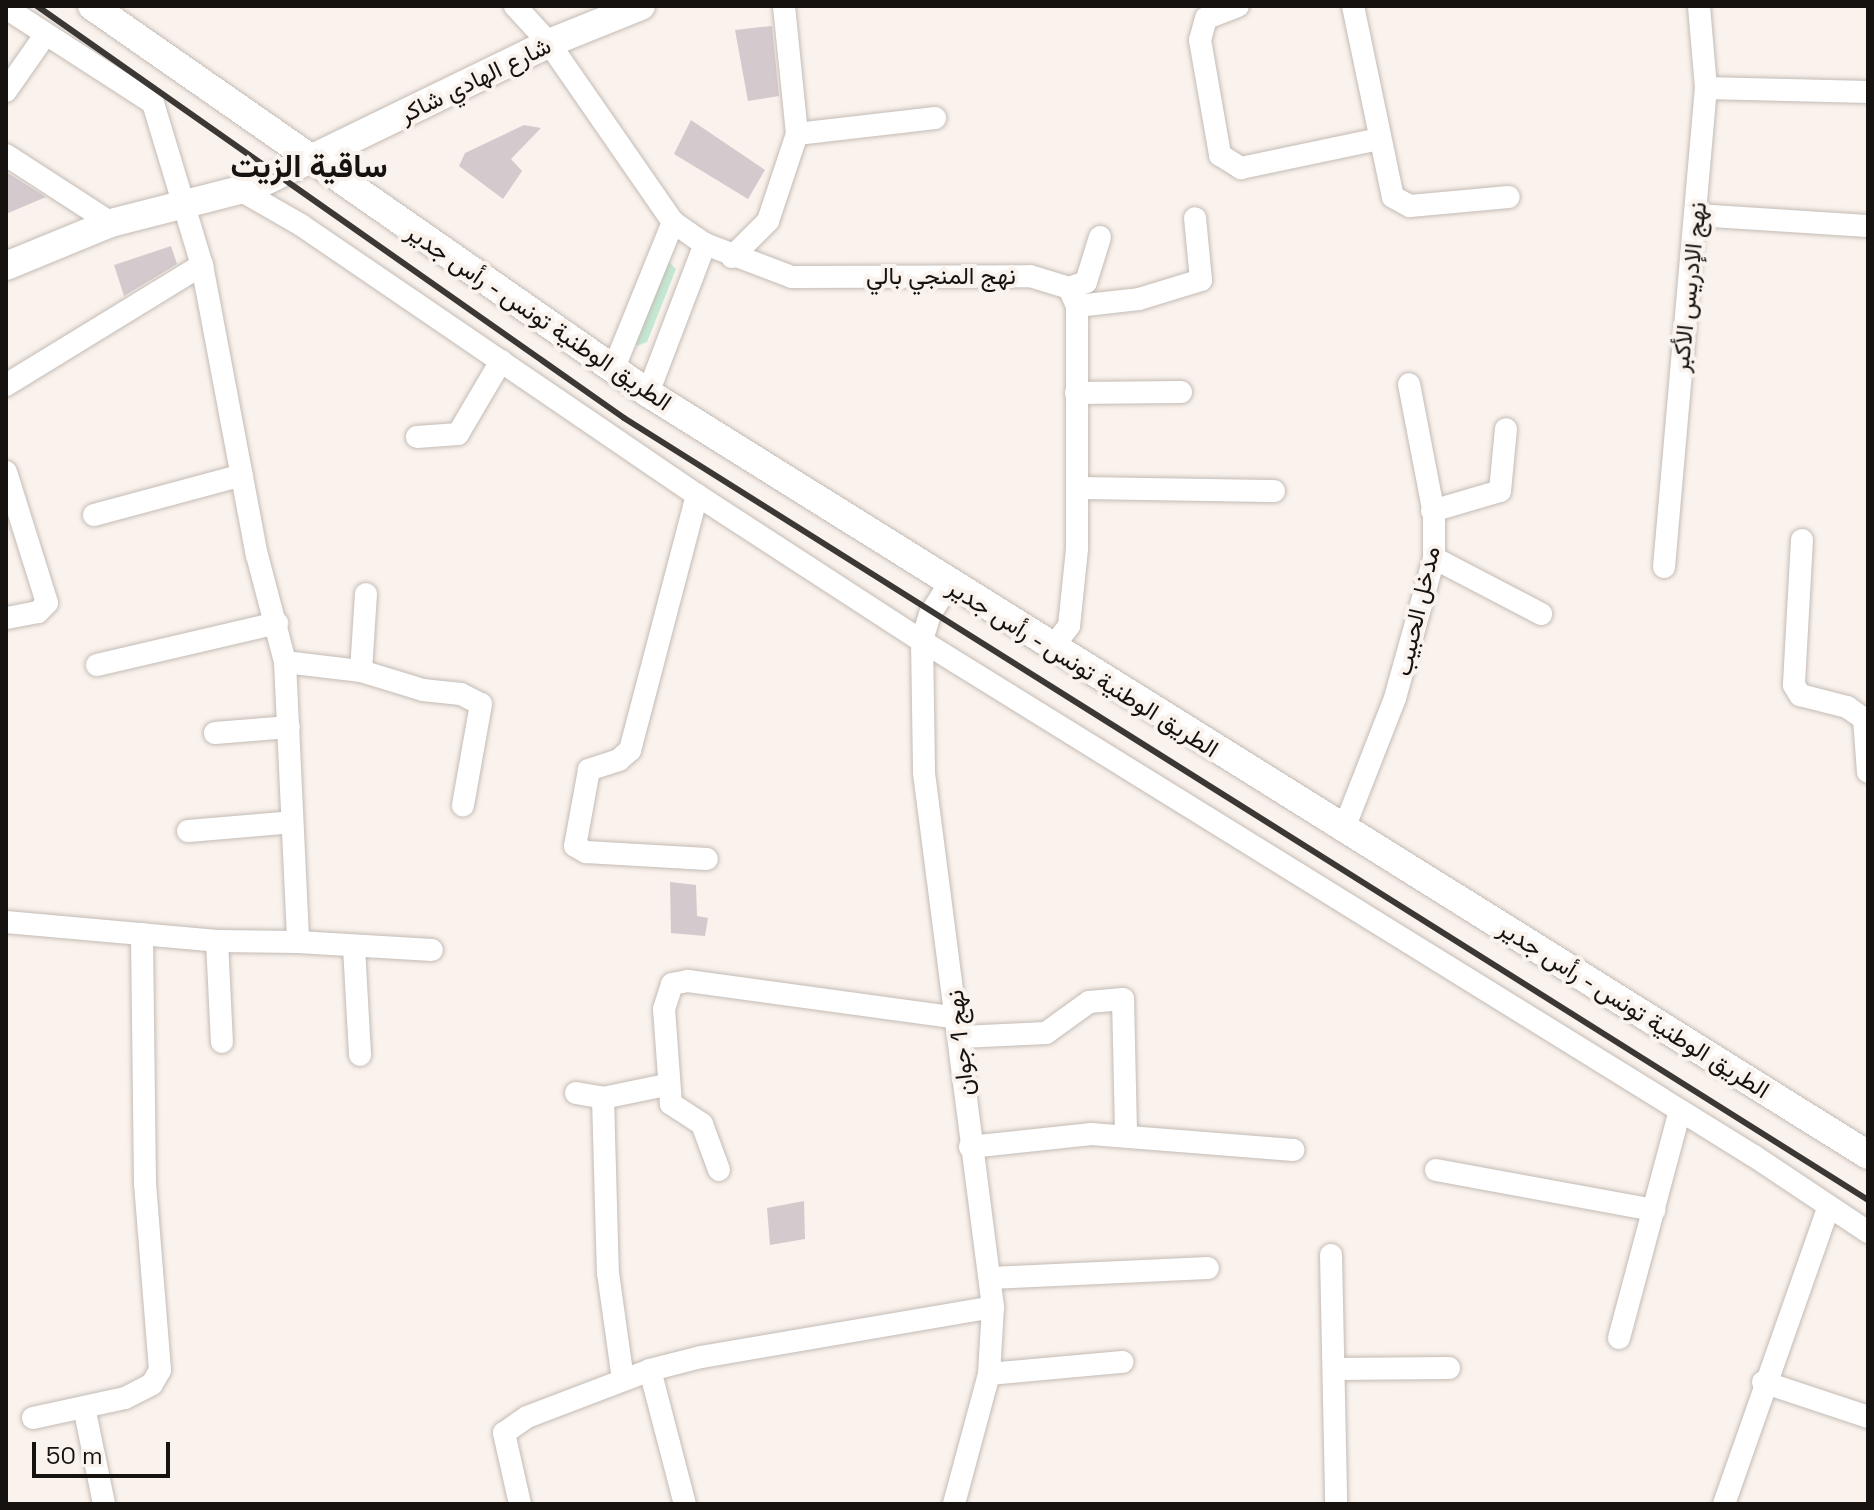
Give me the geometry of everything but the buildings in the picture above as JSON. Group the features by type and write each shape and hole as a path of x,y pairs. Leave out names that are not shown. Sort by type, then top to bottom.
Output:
{"main road":[{"name":"الطريق الوطنية تونس - رأس جدير","path":"92,6 648,393 1051,649 1343,831 1467,902 1868,1155"},
{"name":"شارع الهادي شاكر","path":"6,266 111,223 240,190 311,161 549,43 641,6"}],"street":[{"name":"نهج المنجي بالي","path":"515,6 549,43 673,222 705,244 732,257 792,277 1030,276 1073,297"},
{"path":"732,257 768,221 797,134 784,6"},
{"path":"1238,6 1206,18 1200,40 1220,155 1241,168 1379,139"},
{"path":"1353,6 1393,197 1410,206 1509,197"},
{"name":"نهج الإدريس الأكبر","path":"1664,567 1706,88 1699,6"},
{"path":"6,8 153,103 187,205 202,265 257,555 285,662 298,942"},
{"path":"6,91 45,35"},
{"path":"1706,88 1868,92"},
{"path":"797,134 935,118"},
{"path":"6,155 111,223"},
{"path":"240,190 301,225 697,495 922,641 1680,1111 1868,1232"},
{"path":"1696,215 1868,226"},
{"path":"1073,297 1139,299 1201,280 1195,218"},
{"path":"613,370 673,222"},
{"path":"1051,649 1069,626 1072,613 1078,488 1073,297 1086,282 1100,237"},
{"path":"648,393 705,244"},
{"path":"6,385 202,265"},
{"path":"417,437 458,434 501,361"},
{"name":"مدخل الحبيب","path":"1343,831 1395,698 1434,558 1432,511 1409,384"},
{"path":"1076,393 1181,392"},
{"path":"1432,511 1500,491 1506,429"},
{"path":"6,472 47,603 38,612 6,618"},
{"path":"94,515 242,475"},
{"path":"1078,488 1274,491"},
{"path":"697,495 630,750 619,760 589,770 575,846 586,852 707,859"},
{"path":"1802,540 1794,685 1800,695 1847,707 1864,719 1868,772"},
{"path":"1434,558 1541,614"},
{"name":"نهج 1 جوان","path":"949,584 930,614 922,641 924,773 960,1028 970,1147 993,1307 989,1374 954,1504"},
{"path":"361,671 366,594"},
{"path":"97,665 277,623"},
{"path":"285,662 361,671 423,690 461,694 481,704 463,805"},
{"path":"215,733 289,727"},
{"path":"188,831 292,822"},
{"path":"6,922 217,941 432,950"},
{"path":"33,1418 125,1398 152,1384 161,1360 145,1183 142,934"},
{"path":"217,941 222,1042"},
{"path":"354,947 360,1055"},
{"path":"719,1170 712,1139 702,1124 671,1104 666,1085 664,1009 672,984 688,981 960,1028 1046,1033 1089,1002 1123,999 1126,1135"},
{"path":"576,1093 603,1098 666,1085"},
{"path":"603,1098 608,1273 623,1380"},
{"path":"1619,1338 1680,1111"},
{"path":"970,1147 1126,1135 1293,1150"},
{"path":"1868,1146 1868,1155"},
{"path":"1436,1170 1654,1210"},
{"path":"1724,1504 1763,1382 1828,1209"},
{"path":"1331,1255 1336,1504"},
{"path":"990,1278 1208,1268"},
{"path":"520,1504 505,1440 508,1427 650,1370 993,1307"},
{"path":"989,1374 1122,1362"},
{"path":"1335,1369 1449,1368"},
{"path":"650,1370 685,1504"},
{"path":"1763,1382 1868,1417"},
{"path":"84,1407 104,1504"}],"green space":[{"path":"668,261 676,269 647,342 637,346 635,340"}],"railway":[{"path":"37,6 624,418 1868,1200"}],"district":[{"name":"ساقية الزيت","path":"309,166"}]}
